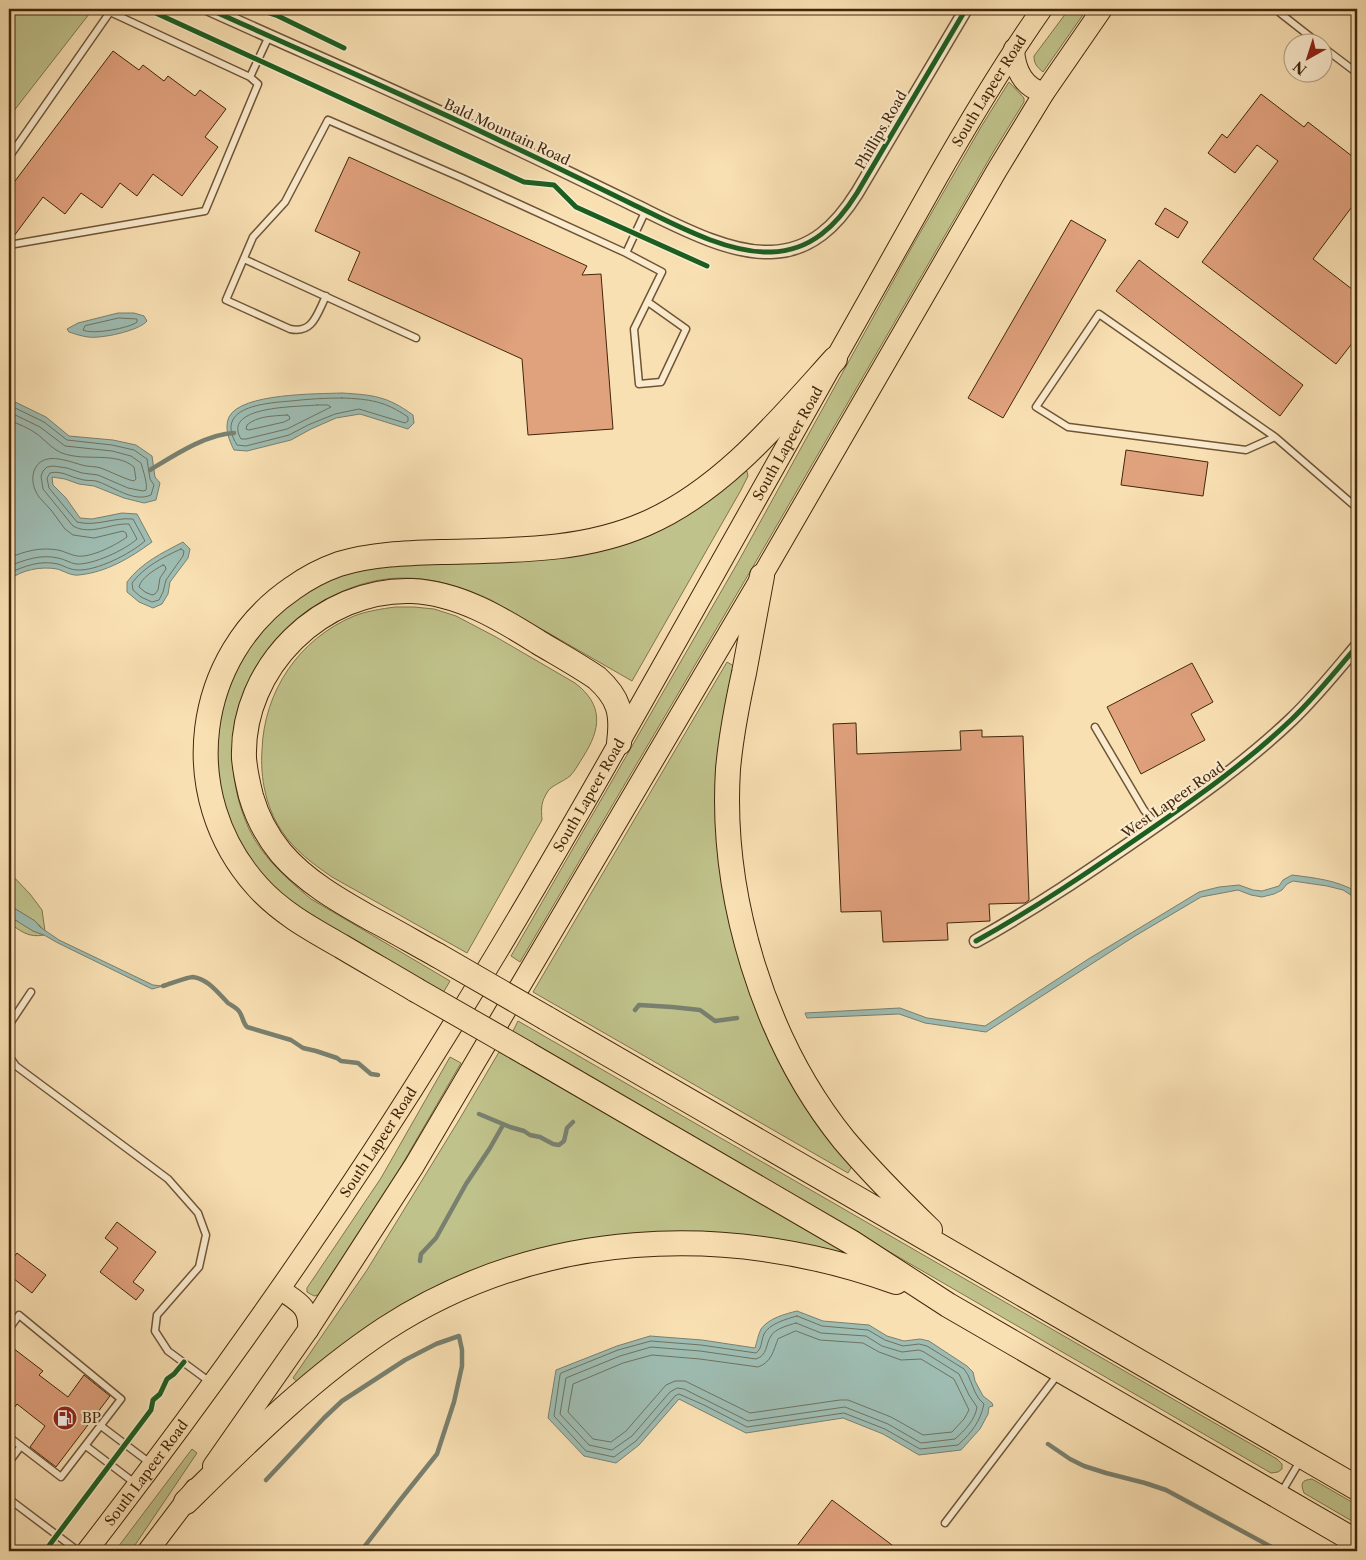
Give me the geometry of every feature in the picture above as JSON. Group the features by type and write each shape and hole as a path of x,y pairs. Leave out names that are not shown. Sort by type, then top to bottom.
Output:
{"highway":[{"path":"835,359 785,415 731,467 688,501 647,524 607,538 560,547 398,554 357,559 323,570 283,595 266,609 242,637 220,677 211,704 206,744 209,787 220,828 243,869 258,887 274,903 296,919 851,1242 948,1305 1357,1542"},
{"path":"762,576 736,707 728,770 728,814 733,878 740,917 749,951 776,1027 804,1080 824,1112 843,1139 884,1186 963,1260"},
{"path":"619,742 620,719 615,698 597,678 494,616 450,598 413,591 366,596 344,604 327,612 294,638 280,653 267,672 258,691 250,712 244,758 255,809 265,830 281,853 319,887 1357,1488"},
{"path":"186,1502 252,1437 299,1395 344,1358 386,1328 430,1304 478,1282 556,1257 634,1244 690,1242 750,1247 788,1253 872,1274 948,1305"}],"main road":[{"name":"South Lapeer Road","path":"87,1551 138,1486 281,1290 449,1032 619,742 945,163 1014,50 1042,9"},
{"path":"148,1551 186,1502 308,1330 414,1166 762,576 971,214 1044,93 1102,9"},
{"path":"1014,50 1014,61 1022,80 1029,87 1044,93"},
{"path":"281,1290 300,1304 306,1311 309,1319 308,1330"}],"street":[{"name":"Bald Mountain Road","path":"209,9 226,12 269,36 499,140 708,238 740,250 770,253 800,247"},
{"name":"Phillips Road","path":"800,247 812,242 823,234 849,205 966,9"},
{"name":"West Lapeer Road","path":"976,941 1105,861 1200,796 1252,755 1293,718 1357,646"}],"lane":[{"path":"1278,9 1280,13 1304,32"},
{"path":"9,157 110,12 250,77 258,84 205,211 9,245"},
{"path":"250,77 269,36"},
{"path":"1334,56 1357,74"},
{"path":"326,296 315,319 310,325 301,330 290,329 226,300 253,237 286,202 328,120 462,178 662,272 634,329 639,384 661,382 686,329 648,302"},
{"path":"626,254 646,210"},
{"path":"244,259 416,338"},
{"path":"1275,437 1246,450 1068,427 1036,407 1099,314 1275,437 1357,508"},
{"path":"1095,727 1144,810 1157,825"},
{"path":"9,1025 31,992"},
{"path":"9,1056 16,1066 168,1179 198,1213 206,1236 199,1267 157,1316 155,1331 168,1351 213,1384"},
{"path":"9,1329 20,1315 121,1399 61,1477 9,1437"},
{"path":"945,1523 1062,1370"},
{"path":"101,1426 153,1465"},
{"path":"9,1462 21,1446"},
{"path":"86,1446 138,1486"},
{"path":"1279,1496 1303,1457"},
{"path":"9,1499 78,1551"}],"path":[{"path":"9,12 19,13 30,9"}],"green space":[{"path":"9,9 93,9 9,117"},
{"path":"1069,9 1087,9 1043,72 1036,65 1034,56"},
{"path":"1009,82 1024,98 1024,102 520,962 511,956 737,564 913,245"},
{"path":"747,471 748,476 741,490 632,681 491,600 449,584 415,578 380,580 341,592 309,610 282,633 260,660 245,691 235,724 233,759 237,794 249,829 255,840 268,859 311,899 450,981 443,993 288,902 255,868 230,826 217,780 216,733 227,687 247,645 299,594 359,567 532,558"},
{"path":"395,607 434,609 456,616 496,637 575,683 591,700 597,718 589,747 577,767 567,778 552,787 544,798 542,820 467,953 332,877 311,862 292,844 281,830 271,812 265,792 262,771 264,728 269,707 288,669 317,638 334,626 359,614"},
{"path":"727,662 737,668 727,900 852,1166 848,1173 533,992"},
{"path":"9,872 42,910 45,931 35,921 9,905"},
{"path":"9,916 33,931 44,935 33,936 21,931 9,923"},
{"path":"518,1021 1277,1459 1282,1464 1282,1469 1271,1473 512,1033"},
{"path":"499,1052 841,1249 837,1256 543,1251 299,1383 293,1378 367,1270"},
{"path":"450,1057 461,1063 400,1168 318,1295 314,1296 307,1292 307,1288 381,1178"},
{"path":"192,1449 197,1453 131,1551 115,1551"},
{"path":"1312,1479 1357,1505 1357,1524 1304,1493 1303,1483 1306,1480"}],"water":[{"path":"118,313 134,313 144,316 147,321 143,325 128,331 101,337 83,336 69,332 67,329 78,323"},
{"path":"342,393 387,400 413,415 414,423 408,429 360,414 336,418 291,440 247,451 234,450 229,438 227,425 229,417 236,409 248,403 281,396"},
{"path":"9,399 46,417 69,436 113,440 136,445 152,456 155,477 160,483 156,500 144,503 124,498 94,486 52,477 53,485 66,498 80,518 92,519 122,513 137,514 152,542 127,559 99,571 76,575 51,568 38,569 25,571 9,580"},
{"path":"183,542 190,549 188,558 170,582 168,594 162,604 153,608 139,602 127,592 127,582 139,569 152,559"},
{"path":"1292,875 1326,880 1342,885 1357,892 1357,902 1354,897 1343,890 1293,881 1282,890 1262,897 1238,890 1201,897 1135,936 986,1032 925,1023 899,1014 807,1018 805,1013 900,1008 927,1018 985,1026 1090,958 1199,892 1239,885 1262,891 1279,886 1283,880"},
{"path":"9,905 35,921 40,927 59,940 153,985 163,986 152,989 33,931 9,916"},
{"path":"797,1311 823,1321 869,1325 887,1336 904,1341 920,1339 929,1341 973,1372 975,1381 983,1396 993,1406 989,1407 988,1414 980,1429 961,1450 919,1455 883,1434 843,1418 746,1433 679,1399 639,1445 616,1463 584,1456 548,1418 556,1370 617,1346 650,1336 702,1340 755,1348 760,1331 764,1325 778,1317"}],"building":[{"path":"113,51 139,70 143,65 164,81 168,76 195,96 200,90 226,109 205,137 218,147 182,196 153,174 137,196 120,183 102,208 81,193 65,214 43,197 11,240 9,240 9,189"},
{"path":"1261,94 1304,127 1308,122 1357,160 1357,200 1313,259 1357,293 1357,337 1336,364 1202,262 1278,161 1257,145 1235,173 1208,153 1222,134 1227,138"},
{"path":"349,157 587,266 582,275 601,274 613,429 528,435 522,359 348,280 360,252 315,231"},
{"path":"1165,208 1188,222 1178,238 1155,224"},
{"path":"1071,220 1106,240 1003,418 968,398"},
{"path":"1139,260 1303,385 1280,416 1116,291"},
{"path":"1126,450 1208,462 1203,496 1121,485"},
{"path":"1192,663 1213,702 1191,714 1205,740 1141,774 1107,707"},
{"path":"856,723 857,754 961,750 960,731 982,730 982,737 1023,736 1029,900 1025,903 989,904 990,921 947,923 948,940 883,942 881,911 841,912 833,724"},
{"path":"117,1222 156,1252 133,1282 144,1290 136,1300 100,1272 118,1248 105,1238"},
{"path":"17,1253 46,1275 32,1293 9,1275 9,1263"},
{"path":"9,1345 43,1371 39,1375 68,1397 84,1375 110,1396 56,1467 30,1447 45,1426 17,1404 9,1415"},
{"path":"832,1500 900,1551 793,1551"}],"waterway":[{"path":"150,470 201,441 223,434 234,433"},
{"path":"163,986 190,977 198,978 208,983 238,1010 247,1027 291,1040 303,1048 337,1058 341,1061 358,1063 371,1074 378,1075"},
{"path":"635,1010 639,1005 672,1007 700,1010 715,1021 737,1018"},
{"path":"479,1114 559,1145 564,1141 567,1128 573,1122"},
{"path":"420,1261 421,1254 436,1238 466,1184 503,1125"},
{"path":"266,1480 342,1401 405,1360 436,1344 459,1336 462,1350 462,1366 454,1402 437,1454 361,1551"},
{"path":"1048,1444 1084,1466 1166,1490 1279,1551"}],"cycle path":[{"path":"147,9 524,182 554,185 576,207 707,266"},
{"path":"209,9 465,124 699,235 736,248 771,252 798,247 811,241 822,234 841,216 857,193 966,9"},
{"path":"257,9 276,15 344,48"},
{"path":"976,941 1083,875 1221,779 1292,719 1357,646"},
{"path":"45,1551 151,1410 153,1400 160,1394 167,1379 184,1362"}],"place":[{"name":"BP","path":"65,1418"}]}
